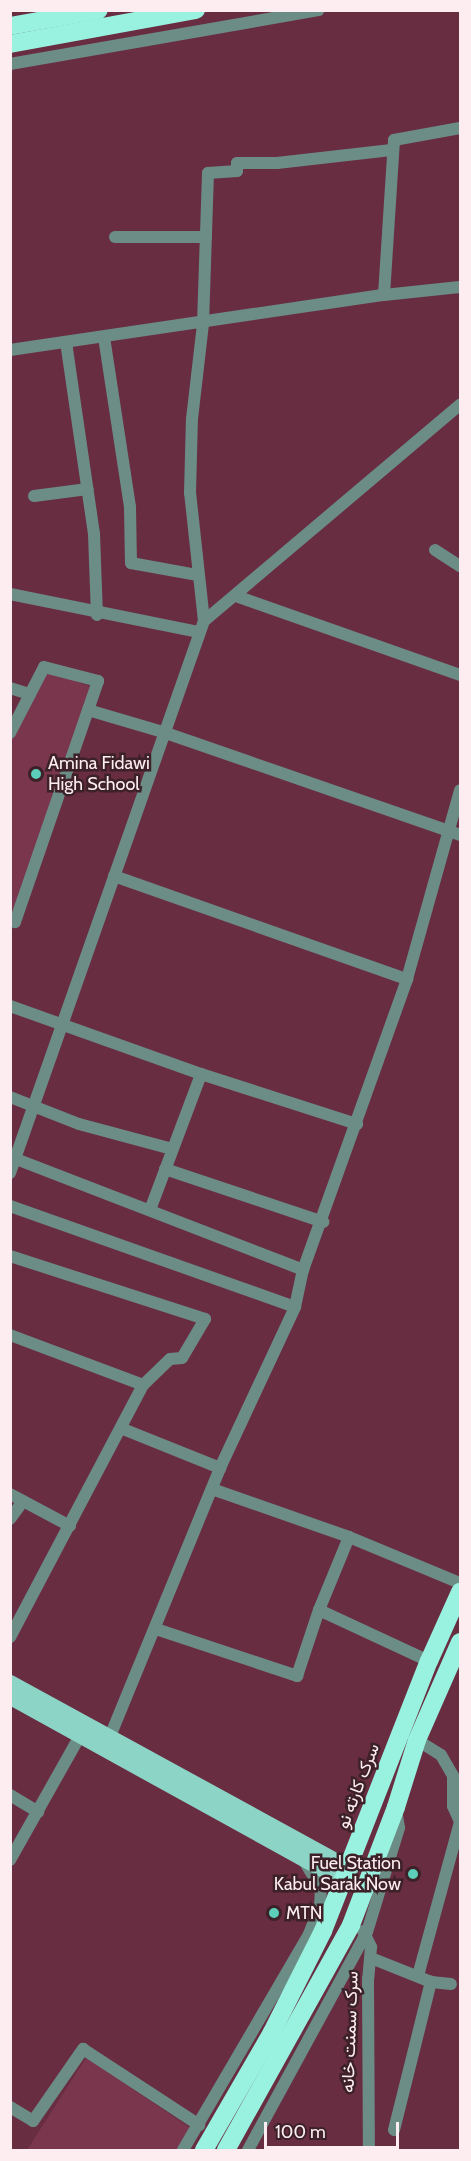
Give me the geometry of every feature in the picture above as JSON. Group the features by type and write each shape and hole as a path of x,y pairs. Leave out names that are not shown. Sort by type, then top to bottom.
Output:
{"highway":[{"path":"10,26 99,10"},
{"path":"10,44 196,10"},
{"name":"سرک کارته نو","path":"204,2151 216,2112 272,2032 347,1875 429,1661 460,1592"},
{"path":"226,2151 288,2041 359,1929 417,1740 460,1642"},
{"path":"272,2032 288,2041"},
{"path":"216,2112 241,2126"}],"main road":[{"path":"10,1682 111,1734 304,1851"},
{"path":"10,1697 347,1875"}],"street":[{"path":"10,64 318,10"},
{"path":"384,295 391,150 397,138 460,128"},
{"path":"303,1270 150,1210 12,1166 201,627 190,493 192,419 203,324 209,172 237,171 237,163 277,163 391,150"},
{"path":"115,237 206,237"},
{"path":"10,350 203,324 384,295 460,287"},
{"path":"104,337 130,507 131,563 198,575"},
{"path":"66,342 88,489 97,615"},
{"path":"10,594 97,615 201,627 460,405"},
{"path":"34,496 88,489"},
{"path":"435,550 460,566"},
{"path":"236,596 460,675"},
{"path":"10,733 44,667 98,681 15,922 10,920"},
{"path":"10,688 30,694"},
{"path":"87,710 163,732 456,833"},
{"path":"111,1734 156,1629 220,1468 295,1307 303,1270 323,1222 456,833 460,790"},
{"path":"114,876 407,979"},
{"path":"10,1006 201,1074 357,1124"},
{"path":"150,1210 201,1074"},
{"path":"10,1097 35,1103 80,1124 172,1149"},
{"path":"165,1169 323,1222"},
{"path":"10,1206 295,1307"},
{"path":"10,1256 205,1319 182,1358 170,1359 143,1385 123,1429 10,1637"},
{"path":"10,1335 143,1385"},
{"path":"123,1429 220,1468"},
{"path":"212,1490 349,1537 460,1583"},
{"path":"10,1494 70,1526"},
{"path":"10,1518 23,1501"},
{"path":"156,1629 297,1676 319,1610 349,1537"},
{"path":"319,1610 429,1661"},
{"path":"10,1860 80,1736"},
{"path":"417,1740 441,1755 453,1776 453,1806 460,1822 418,1976"},
{"path":"10,1795 38,1812"},
{"path":"183,2151 199,2125 216,2112 309,1934 320,1907 321,1889 304,1851"},
{"path":"248,2151 359,1929"},
{"name":"سرک سمنت خانه","path":"359,1929 371,1958 369,2151"},
{"path":"371,1958 431,1982 451,1984"},
{"path":"394,2130 431,1982"},
{"path":"10,2107 33,2121 81,2051 86,2049 199,2125"}],"shaded area":[{"name":"Amina Fidawi High School","path":"46,671 92,687 11,918 11,738"},
{"path":"86,2058 192,2129 178,2150 27,2150"}],"place":[{"name":"Amina Fidawi High School","path":"36,774"},
{"name":"Fuel Station Kabul Sarak Now","path":"413,1874"},
{"name":"MTN","path":"274,1913"}]}
